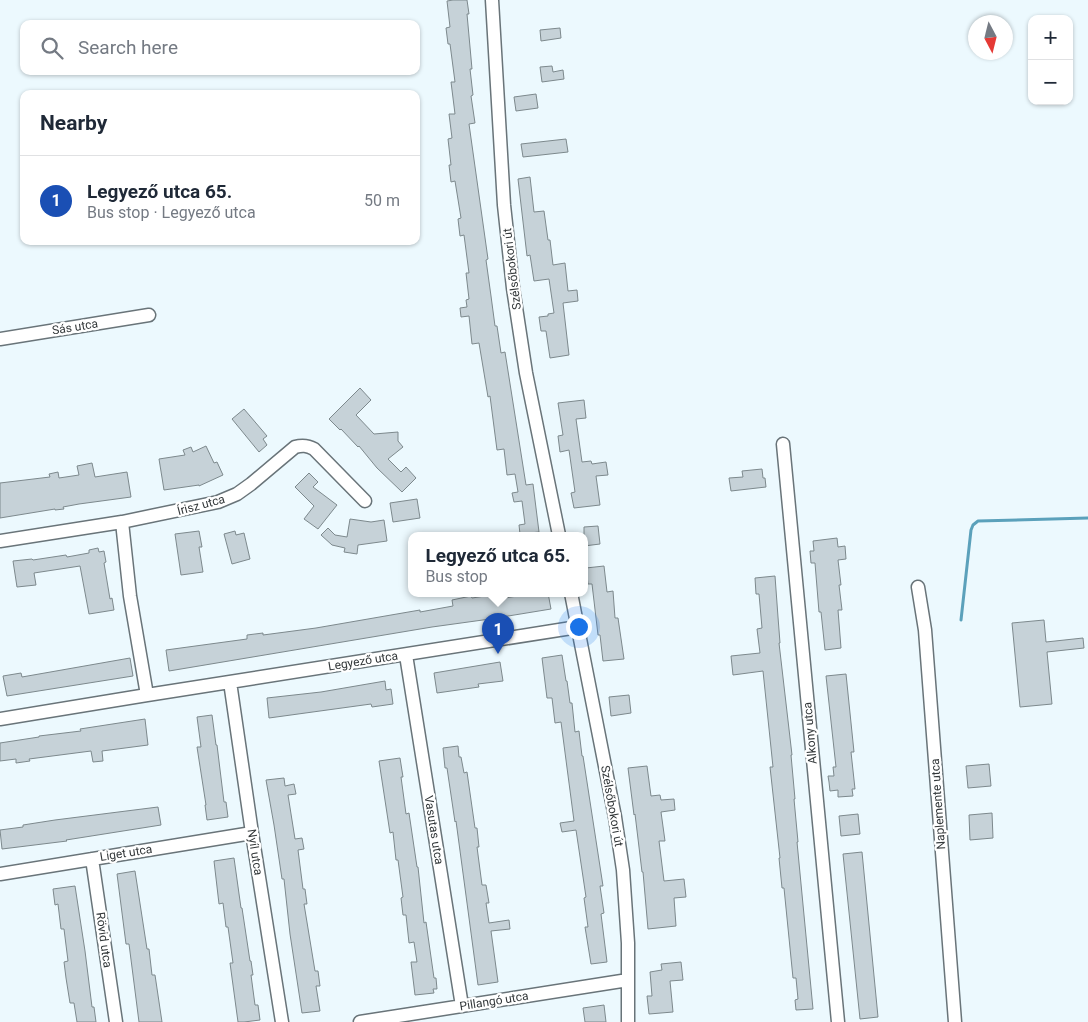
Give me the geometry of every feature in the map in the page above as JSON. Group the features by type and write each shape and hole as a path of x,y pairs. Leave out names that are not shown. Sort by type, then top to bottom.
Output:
{"street":[{"name":"Szélsőbokori út","path":"492,0 504,205 513,288 526,373 558,532"},
{"name":"Sás utca","path":"0,339 149,315"},
{"name":"Alkony utca","path":"783,444 838,1022"},
{"name":"Írisz utca","path":"0,541 122,522 218,502 237,494 295,447 302,445 314,448 365,501"},
{"path":"122,522 130,596 147,695"},
{"name":"Naplemente utca","path":"918,587 925,630 955,1022"},
{"name":"Szélsőbokori út","path":"572,597 615,817 623,870 628,943 628,1022"},
{"name":"Legyező utca","path":"0,719 578,627"},
{"name":"Vasutas utca","path":"406,655 462,1006"},
{"name":"Nyíl utca","path":"230,682 282,1022"},
{"name":"Liget utca","path":"0,874 252,833"},
{"name":"Rövid utca","path":"92,859 116,1022"},
{"name":"Pillangó utca","path":"360,1022 628,980"}],"building":[{"path":"467,0 472,69 470,69 473,95 471,96 475,123 469,124 488,259 486,260 495,326 497,326 501,353 505,352 526,485 533,484 539,532 520,532 519,525 525,524 522,501 514,502 512,493 518,492 515,474 507,475 504,449 497,450 490,396 488,397 479,343 472,344 469,316 461,317 460,308 467,307 466,300 469,299 466,273 469,273 464,235 460,236 458,219 461,218 455,181 451,182 449,165 451,165 448,139 452,138 449,114 455,114 451,82 455,82 446,28 450,27 447,1"},
{"path":"560,28 561,38 541,41 540,30"},
{"path":"552,66 553,72 563,70 564,79 542,82 540,67"},
{"path":"536,94 538,108 516,111 514,97"},
{"path":"566,139 568,152 523,157 521,144"},
{"path":"530,177 534,212 544,211 553,265 565,263 568,291 577,290 578,301 563,303 569,355 550,358 546,331 541,331 539,317 554,313 549,279 534,281 530,255 527,256 518,179"},
{"path":"360,388 371,400 356,415 374,434 398,432 398,441 403,447 388,459 401,472 406,467 416,478 402,492 377,468 359,446 329,419"},
{"path":"584,400 586,418 576,419 582,462 591,461 592,464 606,462 608,475 596,476 600,505 574,508 571,493 575,492 569,450 560,452 558,436 563,435 558,403"},
{"path":"244,409 267,436 263,439 267,445 259,452 232,419"},
{"path":"206,446 214,463 217,462 223,475 199,486 164,490 159,459 185,455 183,450 191,447 193,452"},
{"path":"92,463 95,477 127,472 131,497 0,518 0,483 50,477 49,474 58,472 59,478 79,475 77,466"},
{"path":"762,469 766,487 731,491 729,478 743,477 742,471"},
{"path":"309,473 318,482 313,487 337,505 318,529 304,519 314,506 295,487"},
{"path":"417,499 420,518 393,522 390,503"},
{"path":"350,519 371,522 384,520 387,541 358,545 357,554 344,552 345,548 332,545 321,535 328,528 335,535 347,537"},
{"path":"598,526 600,544 588,546 588,532 584,532 584,527"},
{"path":"199,531 202,547 199,547 203,572 181,575 175,534"},
{"path":"235,531 236,535 244,533 250,559 232,564 224,534"},
{"path":"837,538 838,547 845,546 846,559 838,560 842,610 838,610 841,648 825,650 821,612 819,612 815,563 811,563 810,551 814,551 813,541"},
{"path":"98,548 99,552 104,551 110,599 112,598 114,610 89,614 80,566 34,573 36,585 17,587 13,561 66,555 67,557 89,553 89,550"},
{"path":"604,566 607,592 613,591 615,618 618,618 624,659 603,661 592,584 588,584 588,568"},
{"path":"775,576 779,643 792,755 797,842 813,1009 796,1010 795,1000 798,999 796,978 793,978 784,888 782,888 770,767 773,767 763,671 733,675 731,656 760,653 757,629 762,628 759,594 756,594 755,578"},
{"path":"466,597 499,597 499,599 511,597 549,597 551,609 169,671 166,650 247,639 247,635 263,633 263,635 316,628 420,610 420,612 453,606 452,600"},
{"path":"1044,620 1046,642 1083,638 1084,648 1047,652 1052,704 1020,707 1012,623"},
{"path":"562,655 570,703 572,703 575,732 579,731 603,886 600,886 604,913 601,914 607,962 591,964 585,927 588,927 584,898 586,897 576,830 562,832 560,823 574,821 561,722 555,723 552,698 547,698 542,658"},
{"path":"130,658 133,676 7,696 3,676 21,673 22,677"},
{"path":"500,662 503,681 478,684 479,687 437,693 434,673"},
{"path":"846,674 854,752 851,752 855,789 852,789 853,796 838,797 838,790 830,791 828,776 834,776 833,767 836,767 826,676"},
{"path":"385,681 386,690 391,689 393,704 372,707 371,704 269,718 267,698 321,692"},
{"path":"629,695 631,713 611,716 609,697"},
{"path":"212,715 224,802 226,802 228,817 207,820 197,747 201,747 197,717"},
{"path":"145,719 148,745 102,751 103,761 93,762 91,751 29,759 30,761 16,763 16,759 0,761 0,743"},
{"path":"458,746 464,773 467,772 475,828 477,828 479,847 477,847 482,885 486,885 489,903 486,903 489,923 509,920 510,929 491,931 498,982 478,985 456,821 447,768 445,768 443,748"},
{"path":"400,758 406,814 409,813 418,867 424,923 426,922 437,989 433,989 434,993 415,995 411,962 417,962 414,942 409,943 406,915 403,915 401,898 403,897 398,860 396,860 393,832 390,833 379,761"},
{"path":"989,764 991,786 968,788 966,766"},
{"path":"647,766 651,796 660,795 661,800 674,799 675,810 661,812 665,841 659,841 664,881 684,879 686,897 674,898 676,926 648,929 643,872 628,768"},
{"path":"284,778 285,786 294,784 296,794 288,795 295,839 302,838 304,849 298,850 307,904 304,904 315,971 318,971 320,986 316,986 320,1011 302,1013 284,879 282,879 266,780"},
{"path":"158,807 161,825 67,841 2,849 0,830 55,820"},
{"path":"992,813 993,838 970,840 969,815"},
{"path":"858,814 860,834 841,836 839,816"},
{"path":"862,852 878,1017 860,1019 843,854"},
{"path":"234,858 253,975 251,975 255,1005 258,1005 260,1020 244,1022 238,1022 230,963 233,963 228,927 226,927 223,903 219,904 214,861"},
{"path":"135,871 147,949 149,949 152,975 155,975 162,1022 139,1022 129,944 126,944 117,874"},
{"path":"75,886 92,1007 94,1007 96,1022 77,1022 74,1003 70,1003 66,978 64,962 68,961 64,929 61,929 58,904 55,905 53,889"},
{"path":"681,962 683,980 670,981 673,1012 649,1014 647,996 652,996 650,972 662,970 661,964"},
{"path":"604,1005 606,1022 585,1022 583,1008"}],"waterway":[{"path":"961,620 973,525 978,521 1088,518"}],"place":[{"name":"Legyező utca 65.","path":"498,654"}]}
